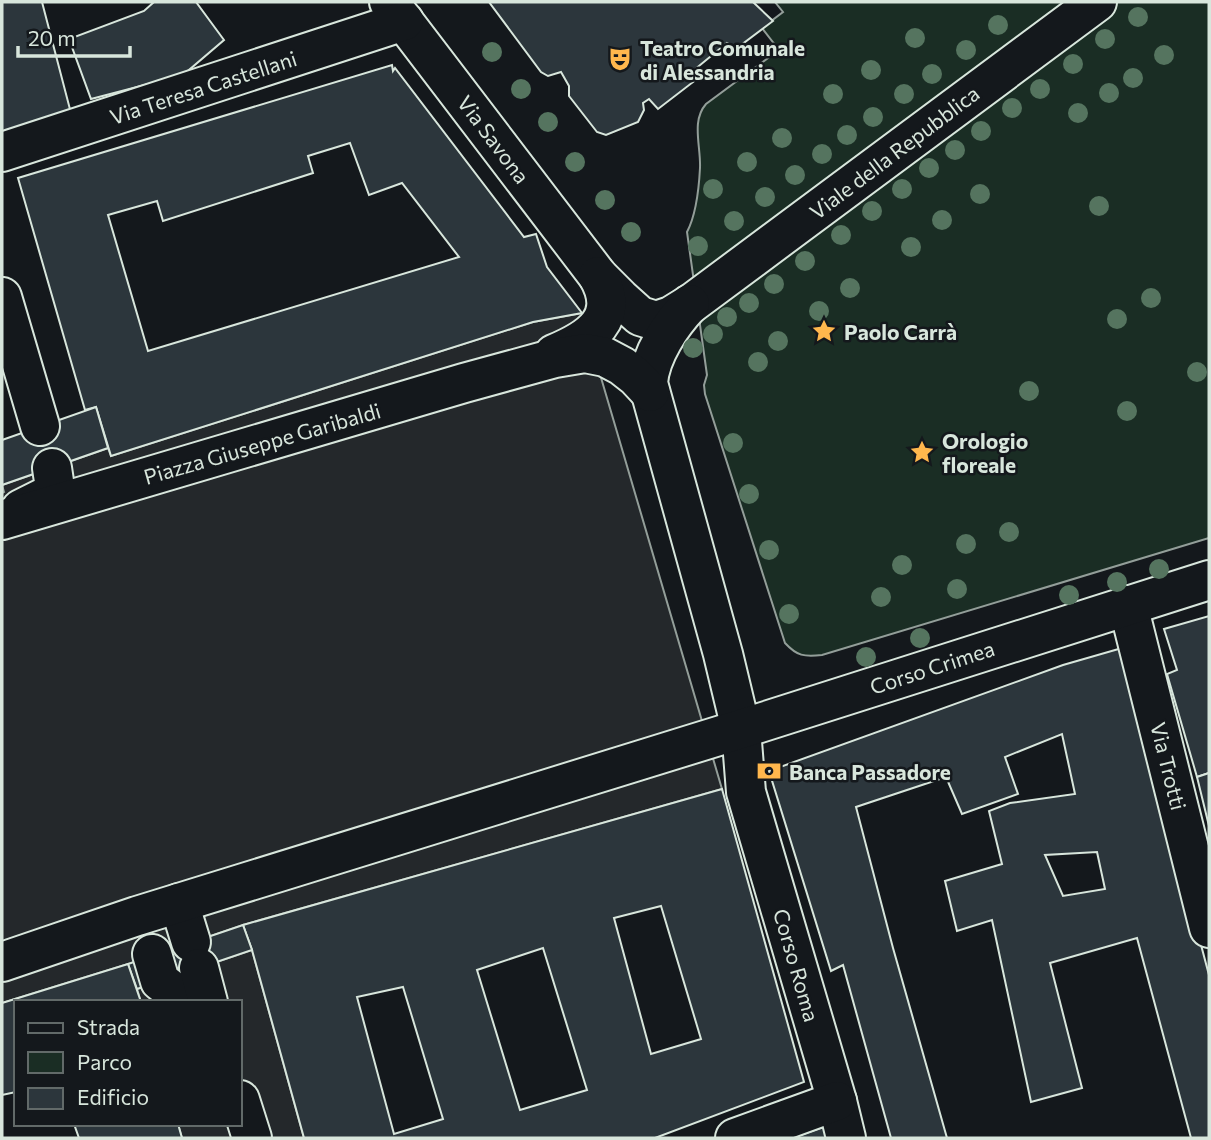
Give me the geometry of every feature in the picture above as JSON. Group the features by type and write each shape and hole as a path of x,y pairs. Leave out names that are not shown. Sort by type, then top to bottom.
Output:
{"street":[{"name":"Viale della Repubblica","path":"692,303 1097,2"},
{"name":"Via Savona","path":"397,12 598,275 631,308 640,316 656,321 671,316 692,303"},
{"name":"Via Teresa Castellani","path":"2,152 397,12"},
{"path":"522,366 583,340 597,329 604,318 607,305 605,290 598,275"},
{"path":"2,297 40,426"},
{"path":"692,303 675,323 655,358 649,374 650,392 723,654 741,729"},
{"path":"522,366 562,356 593,354 622,366 650,392"},
{"name":"Piazza Giuseppe Garibaldi","path":"2,519 522,366"},
{"path":"2,519 49,494 55,488 52,468"},
{"name":"Corso Crimea","path":"2,962 179,903 655,756 1209,580"},
{"name":"Via Trotti","path":"1128,605 1209,928"},
{"path":"723,654 742,680 767,701 782,707 814,705"},
{"name":"Corso Roma","path":"741,729 747,792 846,1138"},
{"path":"152,954 160,981 183,999 195,978 179,903"},
{"path":"735,1138 837,1101"},
{"path":"242,1106 252,1138"}],"green space":[{"path":"775,2 1209,2 1209,538 822,655 801,655 785,643 705,394 707,375 687,232 698,192 698,126 701,111 706,104 779,50 762,28 783,12"}],"shaded area":[{"path":"582,313 722,789 243,925 2,1003 2,485 108,448 111,456 533,322"},
{"path":"252,950 304,1138 182,1138 179,1126 242,1126 242,1000 140,1000 137,989"}],"building":[{"path":"2,2 42,2 72,117 2,139"},
{"path":"154,2 196,2 224,40 183,75 91,99 69,39 144,11"},
{"name":"Teatro Comunale di Alessandria","path":"489,2 753,2 773,21 737,48 727,43 694,70 697,79 658,109 649,99 643,103 644,110 638,122 606,135 597,132 569,96 569,86 561,72 548,76 541,72"},
{"path":"392,65 393,71 395,68 524,237 536,234 547,267 582,313 533,322 111,456 96,407 85,410 18,178","holes":["350,143 369,195 402,183 459,257 148,351 108,215 157,201 163,221 313,173 308,156"]},
{"path":"96,407 108,448 2,485 2,440"},
{"path":"1209,616 1209,773 1197,777 1167,674 1177,670 1164,629"},
{"path":"1122,648 1209,975 1209,1138 1191,1138 1137,938 1050,963 1082,1088 1031,1102 992,920 957,931 945,881 1002,864 989,811 1010,803 1075,794 1062,734 1005,757 1018,794 962,814 946,777 856,807 947,1138 891,1138 843,965 831,971 769,771 1063,665","holes":["1097,852 1105,889 1063,896 1045,855"]},
{"path":"1209,773 1209,826 1197,777"},
{"path":"722,789 804,1082 655,1138 304,1138 243,925","holes":["661,906 701,1039 651,1054 614,918","543,948 587,1090 520,1110 477,970","403,987 443,1119 394,1134 357,997"]},
{"path":"243,925 252,950 137,989 128,964"},
{"path":"128,964 140,1000 14,1000 14,1092 2,1095 2,1003"},
{"path":"75,1126 179,1126 182,1138 79,1138"},
{"path":"826,1126 829,1138 792,1138"}],"place":[{"name":"Teatro Comunale di Alessandria","path":"620,59"},
{"name":"Paolo Carrà","path":"824,331"},
{"name":"Orologio floreale","path":"922,452"},
{"name":"Banca Passadore","path":"769,771"}]}
